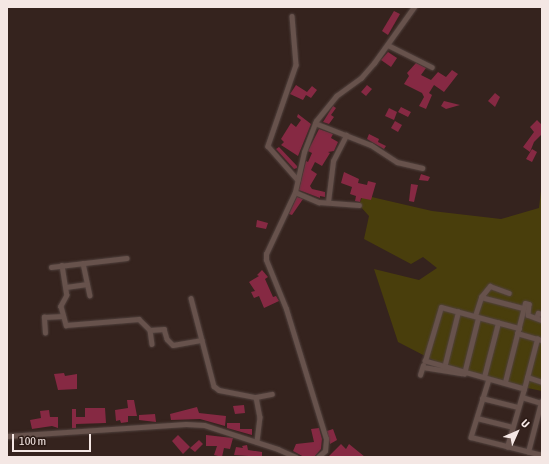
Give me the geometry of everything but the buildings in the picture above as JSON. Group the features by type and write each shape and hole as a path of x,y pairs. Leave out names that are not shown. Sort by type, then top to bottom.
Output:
{"street":[{"path":"318,457 325,451 326,439 286,308 266,260 268,246 295,192 315,123 336,96 361,78 388,46 414,7"},
{"path":"292,16 296,65 268,146 298,180"},
{"path":"388,46 432,67"},
{"path":"315,123 371,145 397,162 422,168"},
{"path":"328,202 333,161 346,135"},
{"path":"295,192 319,202 359,205"},
{"path":"51,267 126,258"},
{"path":"83,263 90,295"},
{"path":"62,265 67,295 61,306 66,324 71,326 139,319 150,330 152,344"},
{"path":"66,287 87,284"},
{"path":"464,372 481,297 490,286 509,293"},
{"path":"481,297 523,308"},
{"path":"191,298 216,388 256,397 272,394"},
{"path":"505,382 525,303 528,303 528,315 542,320"},
{"path":"420,375 439,308 519,328"},
{"path":"444,368 458,312"},
{"path":"536,318 538,313 542,314"},
{"path":"45,333 44,317 63,316"},
{"path":"498,323 482,398 471,437 542,455"},
{"path":"150,330 164,329 167,339 173,345 202,340"},
{"path":"508,447 512,427 540,340 517,334"},
{"path":"425,361 444,368"},
{"path":"423,367 444,368 464,372 505,382 524,389"},
{"path":"527,377 542,382"},
{"path":"256,397 260,417 257,442"},
{"path":"522,397 541,402 528,452"},
{"path":"482,398 518,407"},
{"path":"477,418 512,427"},
{"path":"7,436 186,424 204,426 257,442 296,457"}],"shaded area":[{"path":"542,182 542,391 460,374 398,342 374,269 419,280 437,268 423,257 411,264 364,239 369,216 359,205 363,195 432,211 501,219 539,208"}]}
